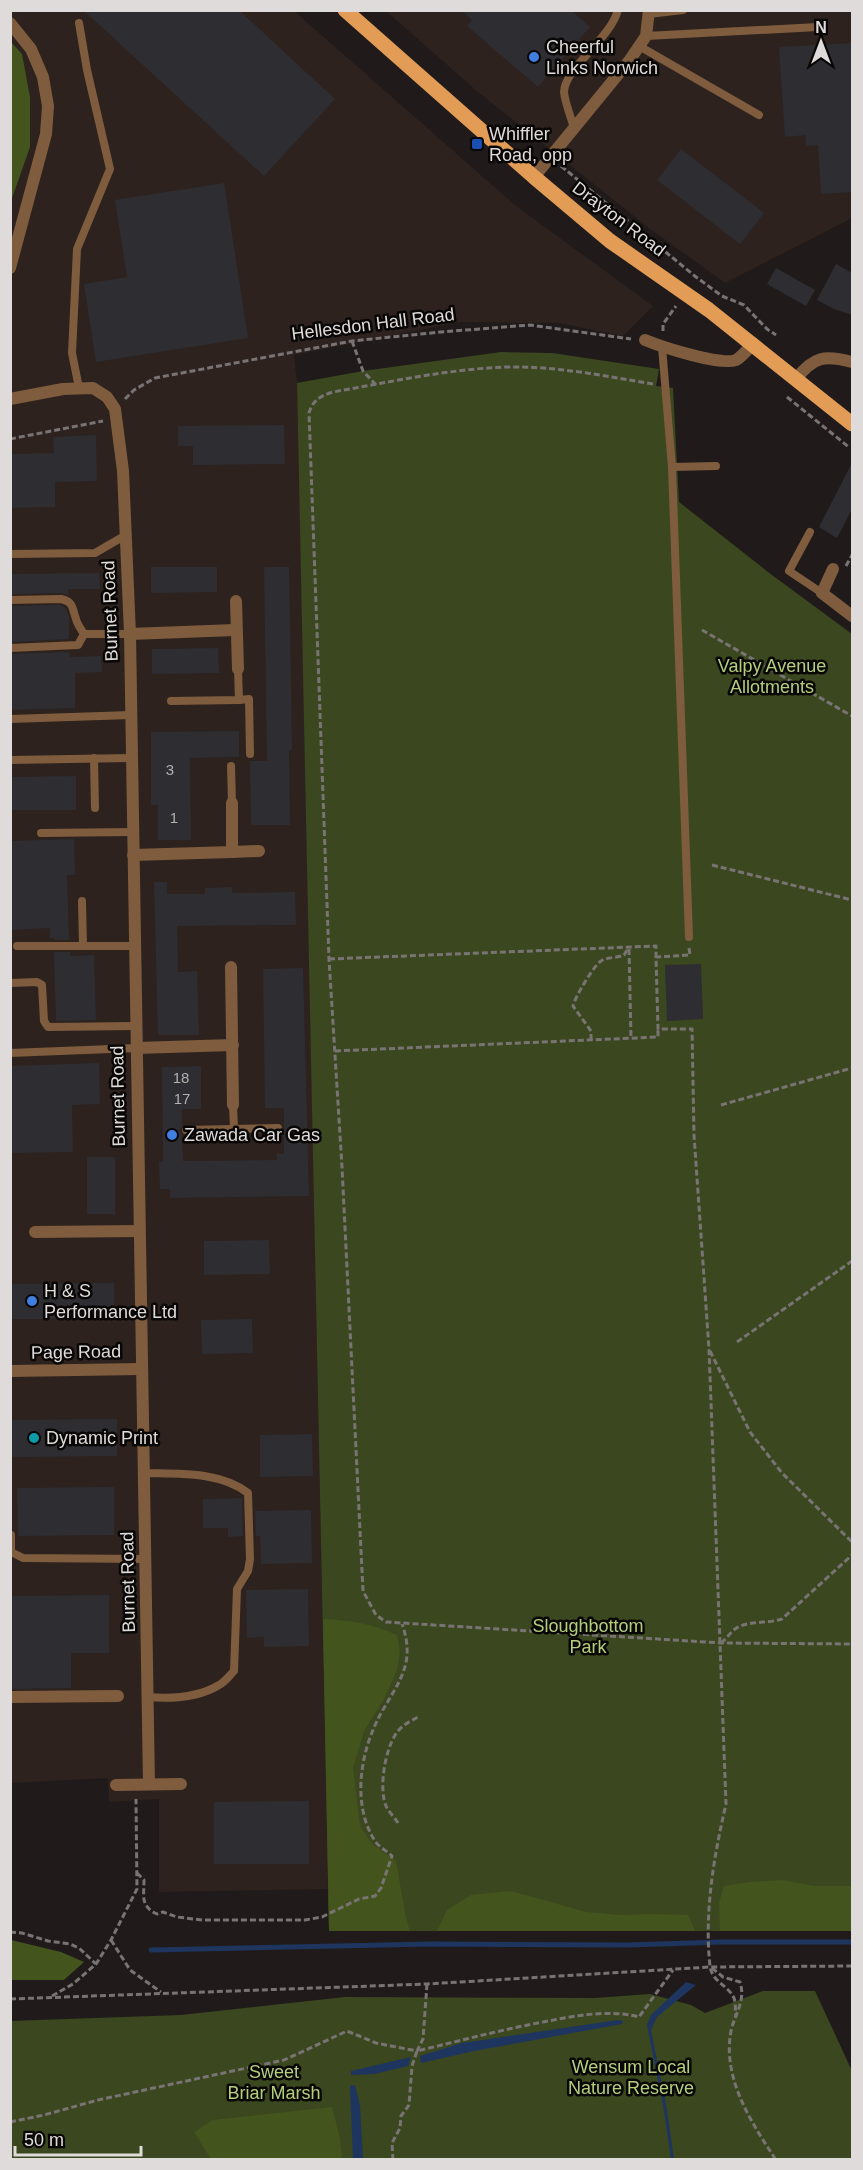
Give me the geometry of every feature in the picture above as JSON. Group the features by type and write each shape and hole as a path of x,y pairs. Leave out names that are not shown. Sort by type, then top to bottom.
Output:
{"main road":[{"name":"Drayton Road","path":"345,10 610,241 686,292 852,424"}],"street":[{"path":"534,177 642,41 649,12"},
{"path":"10,23 31,49 43,76 48,106 45,134 10,268"},
{"path":"645,340 662,347 725,362 742,356 753,343"},
{"path":"796,379 812,362 820,358 830,357 852,362"},
{"path":"10,399 63,389 93,388 107,397 116,414"},
{"name":"Burnet Road","path":"116,414 123,471 130,634 147,1697 142,1784"},
{"path":"833,569 822,593 852,616"},
{"path":"236,601 235,630 238,669"},
{"path":"130,634 235,630"},
{"path":"232,803 232,852"},
{"path":"133,855 259,851"},
{"path":"231,967 233,1105"},
{"path":"136,1048 232,1045"},
{"path":"35,1232 139,1231"},
{"name":"Page Road","path":"10,1371 141,1369"},
{"path":"10,1697 118,1696"},
{"path":"116,1785 181,1784"}],"lane":[{"path":"574,128 564,92 566,80 608,32 618,10"},
{"path":"649,12 682,10"},
{"path":"79,23 87,70 110,169 77,249 72,353 79,388"},
{"path":"642,41 818,27"},
{"path":"642,41 759,115"},
{"path":"662,347 672,467 689,937"},
{"path":"672,467 716,466"},
{"path":"810,532 789,571 822,593"},
{"path":"10,554 95,553 126,535"},
{"path":"10,600 61,599 69,601 84,634"},
{"path":"84,634 130,634"},
{"path":"10,648 78,645 84,634"},
{"path":"238,669 239,700"},
{"path":"171,701 249,699 250,754"},
{"path":"10,719 131,715"},
{"path":"94,758 95,808"},
{"path":"10,760 131,758"},
{"path":"231,766 232,803"},
{"path":"41,833 132,832"},
{"path":"82,901 83,946"},
{"path":"17,946 134,946"},
{"path":"10,983 37,982 42,985 44,1022 48,1027 135,1026"},
{"path":"10,1053 136,1048"},
{"path":"233,1105 234,1129"},
{"path":"186,1130 278,1128"},
{"path":"144,1473 195,1475 225,1482 242,1488 248,1493 250,1503 250,1559 248,1571 237,1589 234,1671 220,1685 192,1695 168,1699 147,1697"},
{"path":"11,1535 11,1552 23,1558 145,1559"}],"path":[{"path":"550,157 696,277 722,296 744,305 767,329 776,334"},
{"path":"662,347 663,324 696,277"},
{"name":"Hellesdon Hall Road","path":"116,414 134,390 155,378 352,341 530,325 645,340"},
{"path":"352,341 363,371 376,384"},
{"path":"667,386 547,368 505,367 446,373 333,392 312,402 309,413 329,959 342,1167 363,1591 376,1615 386,1622 402,1624 722,1643 852,1644"},
{"path":"787,397 850,448"},
{"path":"10,439 116,414"},
{"path":"702,630 852,716"},
{"path":"712,865 852,900"},
{"path":"656,957 690,955 689,937"},
{"path":"329,959 656,946 658,1037 334,1051"},
{"path":"629,947 631,1038"},
{"path":"591,1040 591,1032 573,1006 574,999 593,969 601,961 624,955 629,947"},
{"path":"658,1029 692,1029 694,1135 709,1349 722,1643 726,1804 710,1894 710,1967 716,1980 728,1988 735,2000 736,2017"},
{"path":"721,1105 852,1068"},
{"path":"737,1342 852,1261"},
{"path":"709,1349 750,1432 782,1473 852,1542"},
{"path":"722,1643 735,1629 744,1625 770,1623 782,1619 852,1555"},
{"path":"136,1873 144,1880 143,1901 147,1908 157,1914 163,1912 190,1919 305,1920 322,1917 359,1899 375,1896 381,1888 392,1856 375,1842 361,1798 361,1780 373,1730 403,1677 409,1652 408,1640 402,1624"},
{"path":"398,1823 386,1806 382,1785 391,1742 400,1727 418,1717"},
{"path":"50,1997 73,1984 96,1964 111,1940 136,1889 142,1784"},
{"path":"10,1932 70,1944 80,1948 96,1964"},
{"path":"111,1940 130,1970 163,1993"},
{"path":"10,1999 427,1984 710,1967 852,1966"},
{"path":"710,1967 723,1977 740,1982 744,1992 729,2048 733,2075 749,2119 776,2160"},
{"path":"10,2122 98,2100 284,2060 347,2031 376,2043 417,2051 490,2032 576,2016 623,2013 639,2017 673,1970"},
{"path":"393,2160 392,2142 409,2104 412,2066 423,2039 427,1984"}],"shaded area":[{"path":"10,11 294,11 516,206 653,306 623,336 559,323 460,322 294,355 297,383 301,549 328,1889 159,1892 159,1799 109,1802 108,1778 11,1783"},
{"path":"386,11 852,11 852,218 725,283 649,228 478,92"}],"green space":[{"path":"11,42 22,54 30,97 30,147 11,201"},
{"name":"Sloughbottom Park","path":"501,352 552,353 659,369 656,386 673,388 679,502 852,634 852,1931 329,1931 297,383 363,371"},
{"path":"323,1619 361,1623 397,1635 400,1651 397,1670 384,1699 364,1731 353,1768 360,1826 372,1844 396,1861 410,1931 329,1931"},
{"path":"783,1880 815,1886 852,1886 852,1931 720,1931 719,1903 724,1886"},
{"path":"511,1891 586,1912 621,1915 688,1915 695,1931 437,1931 447,1910 471,1895"},
{"path":"11,1940 61,1952 84,1962 64,1980 11,1980"},
{"path":"763,1991 815,1991 852,2071 852,2159 11,2159 10,2021 181,2015 345,1997 595,1998 650,1994 691,2005 705,2013"},
{"path":"332,2107 340,2138 342,2159 211,2159 194,2132 213,2120"}],"water":[{"path":"686,1982 696,1985 657,2017 651,2030 667,2110 674,2159 671,2159 647,2025 651,2015"},
{"path":"623,2021 622,2024 421,2063 420,2056 462,2043"},
{"path":"411,2057 408,2066 374,2074 351,2075 351,2071"},
{"path":"355,2085 360,2105 363,2159 353,2159 350,2086"}],"building":[{"path":"83,10 239,10 335,99 264,176"},
{"name":"Cheerful Links Norwich","path":"461,10 571,10 590,27 538,87 467,26 472,20"},
{"path":"852,43 852,192 821,194 818,145 806,146 806,135 785,137 779,47"},
{"path":"681,149 764,213 740,244 657,180"},
{"path":"224,183 248,338 96,362 84,284 127,277 115,200"},
{"path":"836,264 852,273 852,315 817,300"},
{"path":"776,268 815,290 806,306 767,284"},
{"path":"284,425 285,464 193,465 193,446 178,446 178,426"},
{"path":"96,435 97,481 55,482 55,507 10,508 10,454 54,453 53,437"},
{"path":"852,463 852,509 837,538 819,527"},
{"path":"151,567 217,567 217,592 151,593"},
{"path":"264,567 289,567 292,750 289,750 290,825 251,825 250,761 267,761"},
{"path":"99,573 100,589 68,589 68,595 61,593 10,594 10,574"},
{"path":"60,605 66,608 69,617 69,639 10,642 10,606"},
{"path":"218,648 219,673 152,674 152,649"},
{"path":"69,652 70,657 101,656 102,672 75,673 75,708 10,710 10,654"},
{"path":"239,731 239,757 190,758 191,840 158,840 158,805 151,805 151,732"},
{"path":"76,776 76,810 10,810 10,777"},
{"path":"74,839 75,875 67,875 69,940 50,938 50,928 10,930 10,841"},
{"path":"154,882 167,882 167,894 205,894 205,888 232,887 232,893 295,892 296,925 177,926 178,972 197,971 199,1035 158,1035"},
{"path":"54,952 70,952 70,956 94,955 96,1020 56,1021"},
{"path":"701,964 703,1019 667,1021 665,965"},
{"path":"303,968 309,1196 170,1198 170,1189 160,1189 159,1162 163,1162 162,1067 201,1066 201,1109 182,1109 180,1130 183,1161 277,1160 277,1154 284,1154 284,1108 265,1108 263,969"},
{"path":"99,1063 100,1104 72,1105 73,1152 10,1153 10,1066"},
{"path":"87,1157 115,1157 115,1214 87,1214"},
{"path":"269,1240 270,1274 204,1275 204,1241"},
{"path":"114,1283 114,1319 10,1319 10,1284"},
{"path":"252,1319 253,1353 202,1354 201,1320"},
{"path":"117,1419 117,1456 10,1457 10,1420"},
{"path":"312,1434 313,1476 260,1477 260,1435"},
{"path":"114,1487 114,1535 18,1536 17,1488"},
{"path":"242,1498 243,1536 228,1537 228,1528 203,1528 203,1499"},
{"path":"311,1510 312,1563 261,1564 260,1536 256,1536 255,1511"},
{"path":"308,1589 309,1646 264,1647 264,1637 247,1638 246,1590"},
{"path":"109,1595 109,1653 71,1653 71,1688 10,1689 10,1596"},
{"path":"309,1801 309,1864 214,1864 214,1802"}],"waterway":[{"path":"151,1950 431,1944 628,1945 852,1942"}],"place":[{"name":"Cheerful Links Norwich","path":"534,57"},
{"name":"Whiffler Road, opp","path":"477,144"},
{"name":"Zawada Car Gas","path":"172,1135"},
{"name":"H & S Performance Ltd","path":"32,1301"},
{"name":"Dynamic Print","path":"34,1438"}],"park label":[{"name":"Valpy Avenue Allotments","path":"772,676"},
{"name":"Wensum Local Nature Reserve","path":"631,2077"},
{"name":"Sweet Briar Marsh","path":"274,2082"}]}
